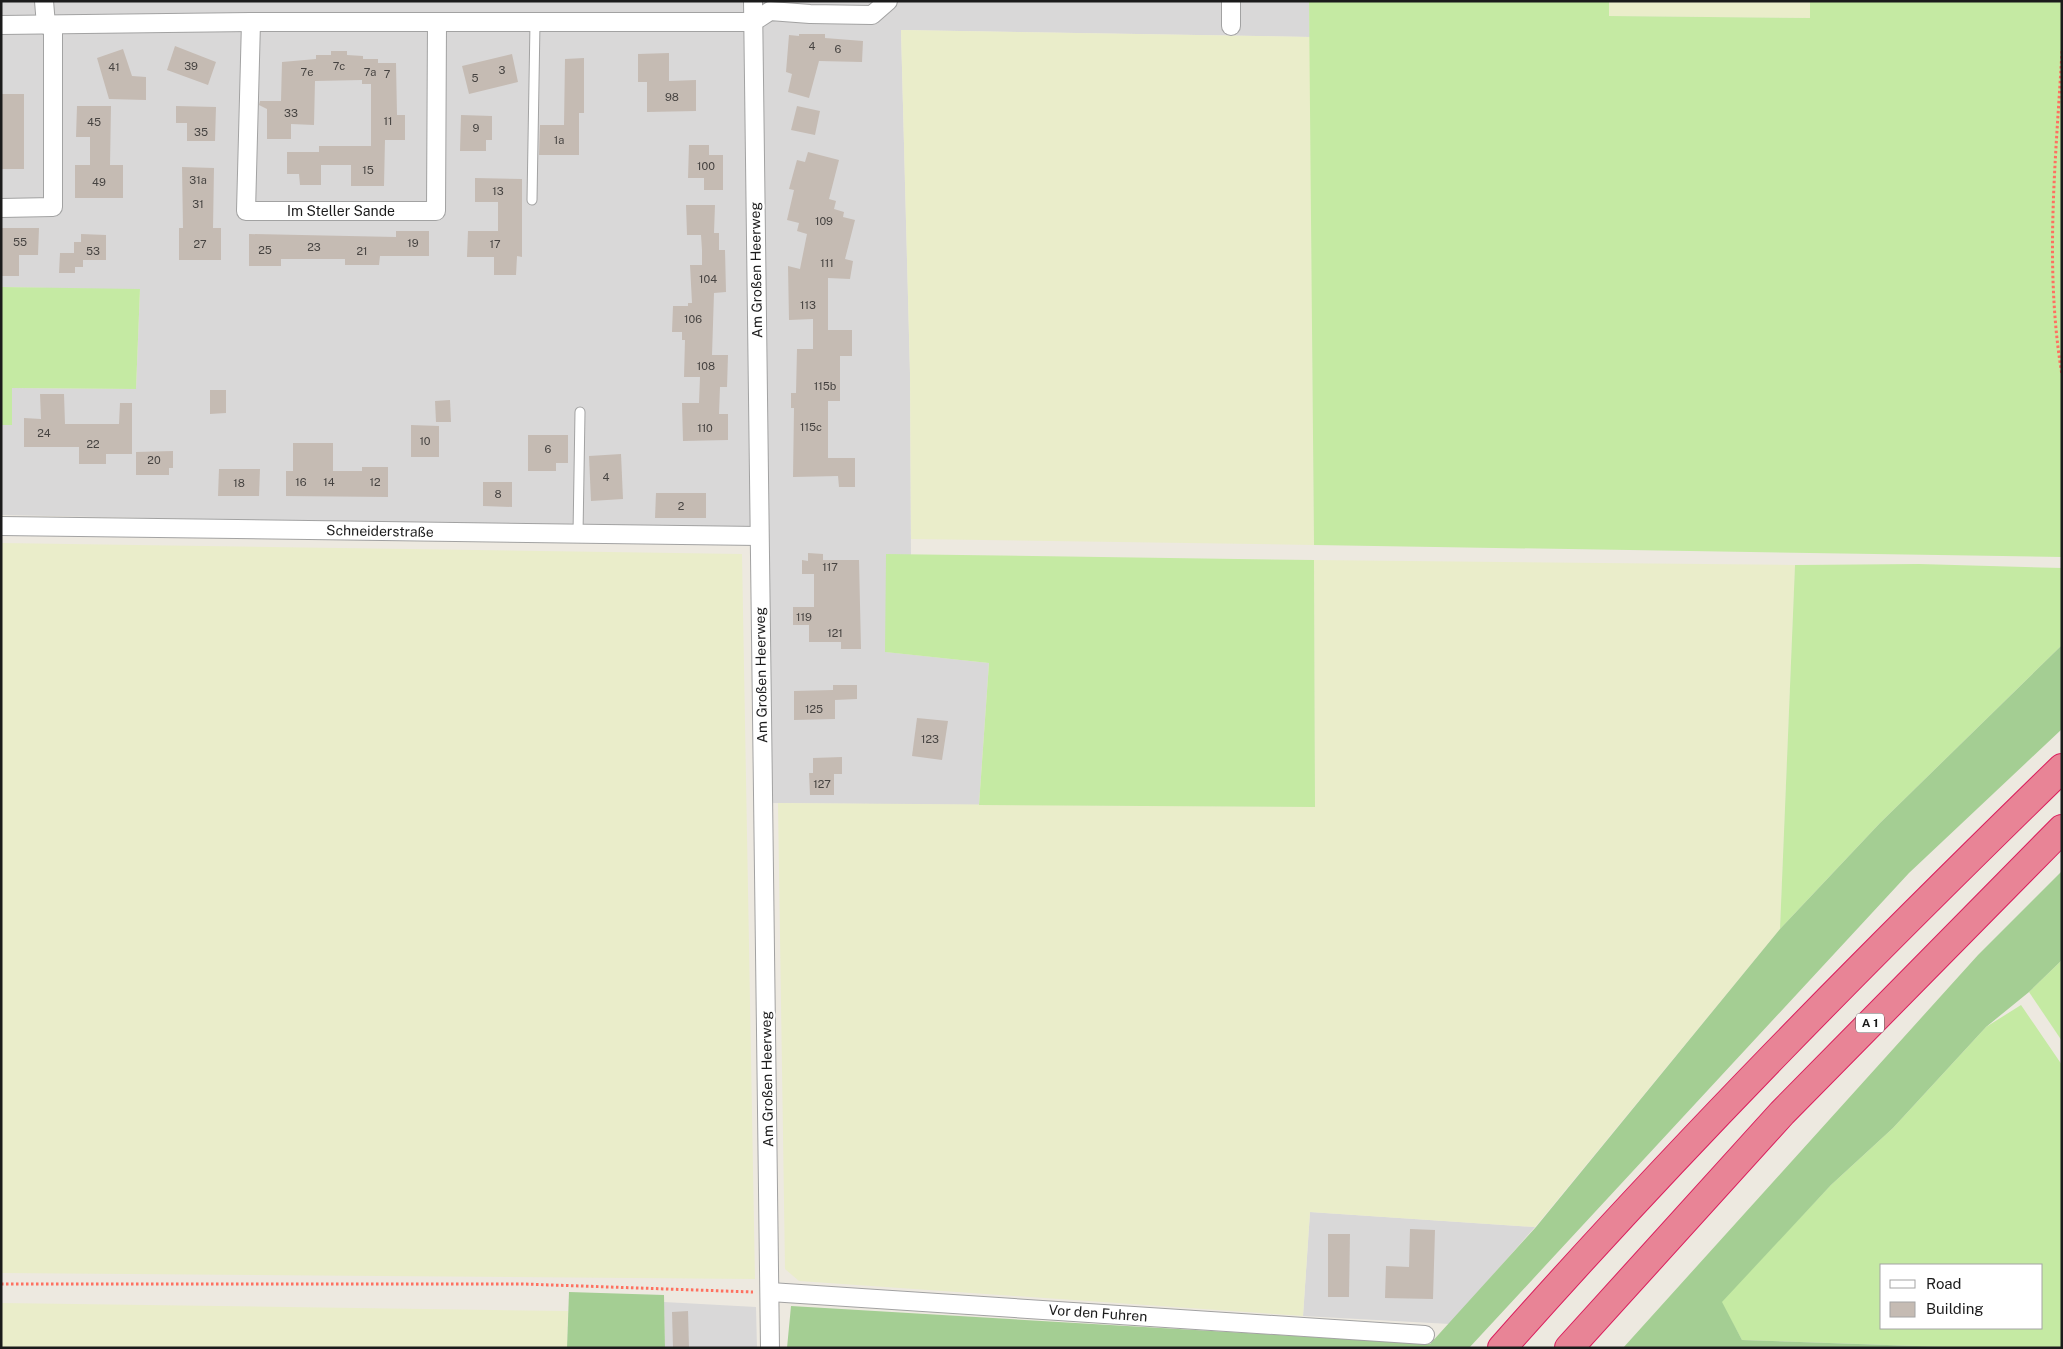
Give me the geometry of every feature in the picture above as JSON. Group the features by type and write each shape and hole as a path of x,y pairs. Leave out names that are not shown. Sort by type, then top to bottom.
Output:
{"highway":[{"path":"1502,1348 1648,1187 1820,1008 2062,768"},
{"name":"A 1","path":"1569,1348 1789,1106 2062,830"}],"street":[{"path":"1,208 53,207 50,25 44,1"},
{"name":"Am Großen Heerweg","path":"753,1 770,1348"},
{"path":"1,25 252,22 753,22 770,11 872,15 888,1"},
{"path":"1231,1 1232,26"},
{"name":"Im Steller Sande","path":"252,22 246,211 436,211 437,23"},
{"name":"Schneiderstraße","path":"1,526 759,536"},
{"name":"Vor den Fuhren","path":"770,1292 1425,1334"}],"lane":[{"path":"532,200 535,22"},
{"path":"578,534 580,412"}],"path":[{"path":"2062,51 2051,251 2055,332 2062,375"},
{"path":"1,1284 523,1284 770,1292"}],"shaded area":[{"path":"1,1 1309,1 1310,37 901,30 910,373 911,555 886,555 886,652 989,663 979,805 771,803 762,531 1,515 1,425 12,425 12,388 136,389 140,290 1,287"},
{"path":"1310,1212 1535,1227 1450,1324 1303,1316"},
{"path":"664,1302 756,1307 757,1348 665,1348"}],"green space":[{"path":"1309,1 1609,1 1609,16 1810,18 1810,1 2062,1 2062,557 1314,545"},
{"path":"1609,1 1810,1 1810,18 1609,16"},
{"path":"901,30 1310,37 1314,545 911,539 910,373"},
{"path":"1,287 140,289 136,389 12,388 12,425 1,425"},
{"path":"1,543 742,554 755,1279 1,1273"},
{"path":"886,554 1314,560 1315,807 979,805 989,663 885,652"},
{"path":"1314,560 1795,565 1780,929 1535,1227 1310,1212 1303,1316 799,1281 785,1269 778,803 1315,807"},
{"path":"1919,564 2062,568 2062,645 1880,823 1780,929 1795,565"},
{"path":"2062,645 2062,729 1909,873 1469,1348 787,1348 791,1306 1430,1344 1536,1227 1780,929 1880,823"},
{"path":"2062,871 2062,960 2029,992 1986,1027 1893,1128 1831,1185 1722,1302 1742,1340 1975,1348 1623,1348 1978,955"},
{"path":"2062,960 2062,1041 2029,992"},
{"path":"2021,1005 2062,1065 2062,1348 1975,1348 1742,1340 1721,1302 1831,1185 1893,1128 1986,1027"},
{"path":"569,1292 664,1295 665,1348 567,1348"},
{"path":"1,1303 568,1311 567,1348 1,1348"}],"building":[{"path":"799,34 825,34 825,38 863,41 862,62 819,61 809,98 788,92 792,74 786,72 789,35 799,36"},
{"path":"175,46 216,62 208,85 167,70"},
{"path":"123,49 132,76 146,77 146,100 109,99 97,58"},
{"path":"331,51 347,51 347,55 363,56 363,59 378,59 378,63 396,63 397,115 405,115 405,140 385,140 384,186 351,186 351,165 321,165 321,185 300,185 299,174 287,174 287,152 319,152 319,146 371,146 371,84 362,84 362,80 315,81 314,125 291,124 291,139 267,139 267,109 259,105 260,101 281,101 282,62 316,59 316,55 331,55"},
{"path":"669,53 669,81 696,80 696,111 647,112 647,82 638,82 638,54"},
{"path":"512,54 518,82 469,94 462,66"},
{"path":"584,58 584,113 579,113 579,155 539,155 540,125 564,125 565,59"},
{"path":"1,94 24,94 24,169 1,169"},
{"path":"77,106 111,106 110,165 123,165 123,198 75,198 75,165 90,165 90,137 76,137"},
{"path":"176,106 216,107 215,141 187,141 187,123 176,123"},
{"path":"797,106 820,111 815,135 791,130"},
{"path":"461,115 492,116 492,140 486,140 486,151 460,151"},
{"path":"689,145 709,145 709,155 723,155 723,190 704,190 704,178 688,178"},
{"path":"808,152 839,160 829,199 836,201 834,209 844,212 843,217 855,220 845,259 853,261 850,279 828,278 828,330 852,330 852,356 840,356 840,401 828,401 828,458 855,458 855,487 839,487 838,476 793,477 794,408 791,408 791,393 796,393 797,349 813,349 813,319 789,320 788,266 800,269 807,234 797,231 799,223 787,220 794,190 789,189 797,160 805,162"},
{"path":"182,167 214,168 213,228 221,228 221,260 179,260 179,228 183,228"},
{"path":"475,178 522,179 522,257 517,256 516,275 494,275 494,257 467,257 468,231 498,231 498,202 475,202"},
{"path":"686,205 715,205 714,233 719,233 719,250 725,250 726,292 714,293 712,355 728,355 727,387 720,387 719,414 728,414 728,440 683,441 682,403 699,403 700,377 684,377 685,340 682,340 682,332 672,332 673,306 688,306 688,303 692,303 690,265 702,265 701,235 687,235"},
{"path":"1,228 39,228 38,255 19,255 19,276 1,276"},
{"path":"396,231 429,231 429,256 380,256 379,265 345,265 345,259 281,259 281,266 249,266 249,234 396,237"},
{"path":"81,234 106,235 106,260 83,260 83,267 75,267 75,273 59,273 60,253 74,253 74,242 81,242"},
{"path":"210,390 226,390 226,413 210,414"},
{"path":"40,394 64,394 65,424 119,424 120,403 132,403 132,454 106,454 106,464 79,464 79,447 24,447 24,418 41,419"},
{"path":"450,400 451,422 436,422 435,401"},
{"path":"411,425 439,426 439,457 411,457"},
{"path":"528,435 568,435 568,463 556,463 556,471 528,471"},
{"path":"293,443 333,443 333,471 362,471 362,467 388,467 388,497 286,496 286,471 293,471"},
{"path":"173,451 173,468 169,468 169,475 136,475 136,452"},
{"path":"621,454 623,499 591,501 589,456"},
{"path":"219,469 260,469 259,496 218,496"},
{"path":"483,482 512,482 512,507 483,506"},
{"path":"656,493 706,493 706,518 655,518"},
{"path":"808,553 823,554 823,560 859,560 861,649 841,649 841,642 809,642 809,625 793,625 793,607 814,607 814,574 802,574 802,560 808,561"},
{"path":"833,685 857,685 857,699 835,700 835,719 794,720 794,691 833,690"},
{"path":"917,718 948,721 942,760 912,756"},
{"path":"842,757 842,774 834,774 834,795 810,795 809,773 813,773 813,758"},
{"path":"1410,1229 1435,1230 1433,1299 1385,1298 1386,1266 1409,1267"},
{"path":"1328,1234 1350,1234 1349,1297 1328,1297"},
{"path":"688,1311 689,1348 673,1348 672,1312"}]}
